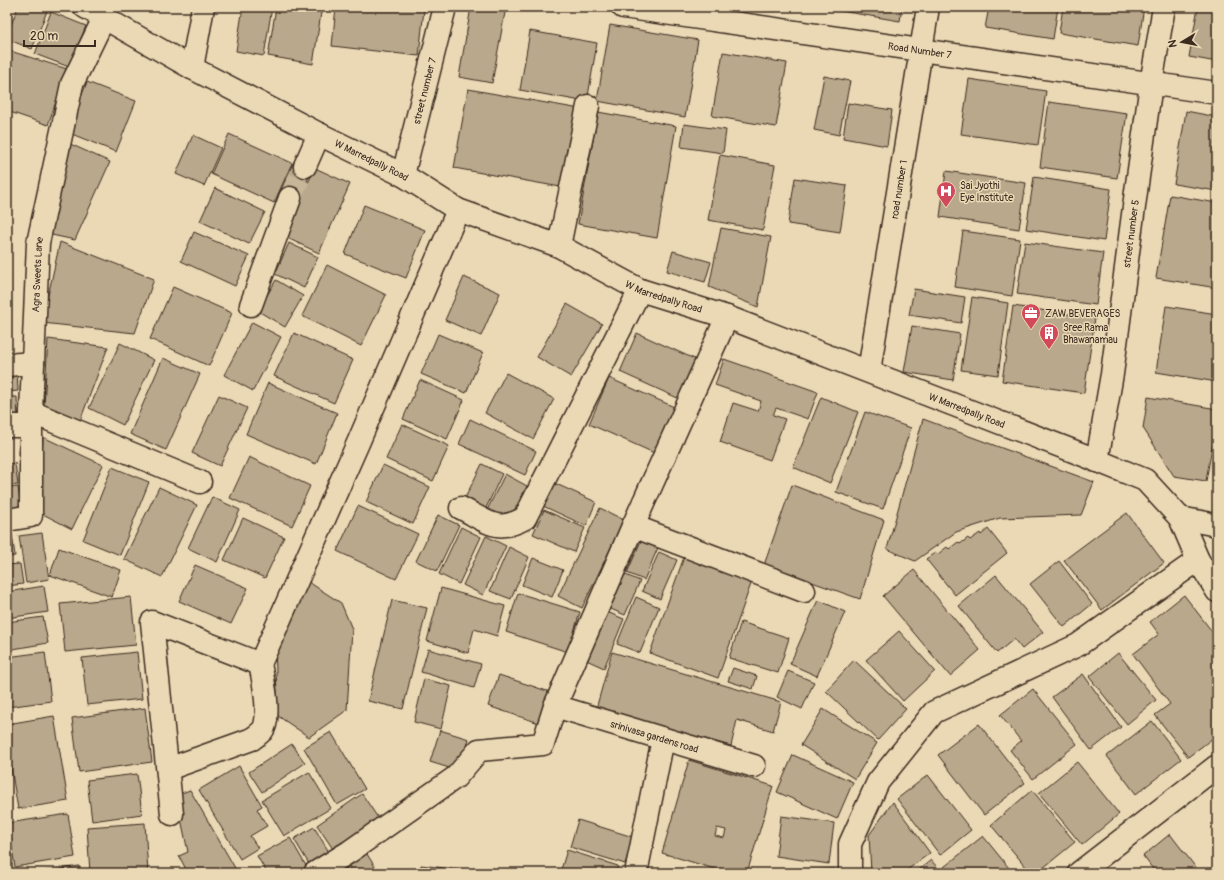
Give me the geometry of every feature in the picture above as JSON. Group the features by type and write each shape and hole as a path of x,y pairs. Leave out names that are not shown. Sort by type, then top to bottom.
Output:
{"street":[{"name":"W Marredpally Road","path":"85,7 192,68 319,134 403,175 458,210 559,246 640,290 727,317 869,371 1145,480 1180,518 1198,560 1217,591"},
{"path":"192,68 203,7"},
{"name":"street number 7","path":"403,175 445,7"},
{"name":"Road Number 7","path":"623,7 697,13 921,51 1217,93"},
{"name":"road number 1","path":"869,371 928,7"},
{"name":"street number 5","path":"1097,461 1112,374 1151,84 1164,7"},
{"name":"Agra Sweets Lane","path":"7,520 31,516 31,419 38,243 72,84 104,18"},
{"path":"559,246 588,106"},
{"path":"305,166 319,134"},
{"path":"251,305 290,198"},
{"path":"168,769 252,739 263,730 266,716 266,697 265,684 260,664 361,436 458,210"},
{"path":"461,508 496,526 506,526 525,518 640,290"},
{"path":"315,873 349,852 456,777 479,750 542,744 555,706 633,526 727,317"},
{"path":"7,365 33,363"},
{"path":"7,426 31,419 200,482"},
{"path":"1180,518 1217,525"},
{"path":"633,526 804,591"},
{"path":"850,873 850,844 878,782 934,712 1078,645 1198,560"},
{"path":"172,814 152,622 260,664"},
{"name":"srinivasa gardens road","path":"555,706 754,766"},
{"path":"636,873 663,739"},
{"path":"1079,873 1217,766"}],"building":[{"path":"7,7 12,7 7,19"},
{"path":"18,7 38,7 47,11 32,49 7,39 7,35"},
{"path":"243,7 272,7 264,56 236,51"},
{"path":"276,7 322,7 313,64 268,56"},
{"path":"336,7 403,7 424,9 419,56 332,46"},
{"path":"471,7 506,7 492,83 459,77"},
{"path":"823,7 902,7 900,21"},
{"path":"989,7 1058,7 1053,39 985,28"},
{"path":"1063,7 1144,7 1138,46 1059,33"},
{"path":"1198,7 1217,7 1217,62 1189,57"},
{"path":"51,12 86,26 69,67 35,54"},
{"path":"610,25 698,40 685,117 597,101"},
{"path":"530,31 597,43 587,102 520,90"},
{"path":"7,50 67,69 48,125 7,111"},
{"path":"723,52 787,63 776,127 712,116"},
{"path":"824,76 850,81 839,135 814,130"},
{"path":"969,79 1046,91 1038,145 961,134"},
{"path":"87,82 136,101 116,152 67,132"},
{"path":"468,89 580,109 566,188 454,168"},
{"path":"1049,102 1127,113 1117,178 1040,167"},
{"path":"848,103 892,110 887,146 843,138"},
{"path":"1186,111 1217,117 1217,191 1174,184"},
{"path":"598,112 676,126 657,238 578,224"},
{"path":"684,124 726,130 723,153 681,147"},
{"path":"229,134 292,163 274,203 211,174"},
{"path":"193,135 221,148 204,186 176,174"},
{"path":"68,143 110,162 75,240 47,234"},
{"path":"720,155 775,165 763,230 708,220"},
{"path":"294,161 312,170 299,200 280,192"},
{"path":"315,168 350,184 319,253 283,236"},
{"path":"946,171 1026,183 1019,229 940,217"},
{"path":"1034,177 1111,189 1104,241 1026,229"},
{"path":"795,178 847,186 840,232 788,224"},
{"path":"215,188 265,212 249,244 200,221"},
{"path":"1170,195 1217,203 1217,288 1156,278"},
{"path":"364,205 425,230 406,278 345,254"},
{"path":"721,228 771,237 758,307 709,287"},
{"path":"963,231 1020,239 1012,296 955,287"},
{"path":"194,232 249,256 235,286 181,261"},
{"path":"60,242 154,279 135,333 42,323"},
{"path":"1025,242 1103,253 1096,305 1017,294"},
{"path":"289,243 318,257 304,288 275,274"},
{"path":"673,251 711,262 705,282 667,271"},
{"path":"327,265 386,295 361,346 302,316"},
{"path":"7,272 10,273 7,296"},
{"path":"464,277 500,293 481,336 445,320"},
{"path":"276,280 303,296 285,327 258,311"},
{"path":"173,287 232,313 209,366 150,339"},
{"path":"914,289 965,297 961,323 909,315"},
{"path":"972,297 1008,303 998,375 961,370"},
{"path":"567,304 602,324 571,377 537,357"},
{"name":"Sree Rama Bhawanamau","path":"1013,306 1095,318 1084,393 1002,381"},
{"path":"1166,306 1217,314 1217,382 1156,372"},
{"path":"252,322 281,337 253,391 224,375"},
{"path":"912,326 960,334 953,380 904,372"},
{"path":"294,333 353,360 334,403 274,376"},
{"path":"637,333 699,361 682,400 620,372"},
{"path":"438,334 483,353 466,393 421,374"},
{"path":"48,339 108,347 80,421 44,406"},
{"path":"120,343 154,360 123,425 89,408"},
{"path":"163,358 200,374 166,450 130,434"},
{"path":"724,359 818,392 808,419 776,408 773,415 785,419 770,460 720,442 733,403 758,411 761,401 715,385"},
{"path":"7,370 17,370 18,391 7,392"},
{"path":"506,373 554,399 533,439 485,413"},
{"path":"609,378 681,410 661,456 589,424"},
{"path":"420,380 464,400 447,439 403,419"},
{"path":"268,383 337,413 316,464 246,434"},
{"path":"219,395 247,408 220,466 192,453"},
{"path":"7,397 17,397 18,421 7,421"},
{"path":"821,397 858,412 830,483 793,467"},
{"path":"1148,397 1217,409 1217,419 1206,481 1174,476 1143,428"},
{"path":"865,412 911,428 883,509 836,492"},
{"path":"470,419 536,451 525,475 459,444"},
{"path":"923,419 1094,482 1081,515 1000,518 956,532 915,561 887,549"},
{"path":"402,424 449,446 433,481 386,459"},
{"path":"43,437 103,465 72,529 39,512"},
{"path":"249,457 310,486 292,526 230,498"},
{"path":"15,463 18,485 7,486 7,464"},
{"path":"482,464 502,474 485,510 464,500"},
{"path":"383,465 430,487 413,524 366,502"},
{"path":"112,467 149,482 120,555 83,540"},
{"path":"505,474 527,486 508,522 487,510"},
{"path":"554,483 596,502 586,526 543,506"},
{"path":"792,485 884,520 860,599 764,565"},
{"path":"18,487 21,511 7,513 7,488"},
{"path":"159,487 197,505 162,577 124,559"},
{"path":"212,497 240,510 217,562 188,548"},
{"path":"358,506 418,534 396,579 337,551"},
{"path":"600,508 624,520 582,608 558,596"},
{"path":"544,510 585,528 574,552 533,534"},
{"path":"1127,513 1164,563 1102,610 1064,560"},
{"path":"438,515 459,525 437,571 416,561"},
{"path":"243,518 284,537 265,578 224,560"},
{"path":"461,527 481,537 459,584 439,574"},
{"path":"988,529 1007,553 955,595 926,559 936,552 938,554 947,547 949,549 958,542 960,544 968,538 970,540 980,533 981,535"},
{"path":"42,533 49,579 26,583 19,536"},
{"path":"12,534 15,556 7,557 7,535"},
{"path":"486,536 506,546 483,595 463,585"},
{"path":"643,536 660,543 644,580 627,573"},
{"path":"509,547 529,557 511,599 490,591"},
{"path":"59,548 121,570 112,597 50,575"},
{"path":"659,552 677,560 660,599 642,591"},
{"path":"684,557 752,581 718,678 650,653"},
{"path":"533,558 563,570 552,597 522,585"},
{"path":"1059,561 1092,604 1064,627 1030,584"},
{"path":"20,564 23,584 7,586 7,565"},
{"path":"195,565 248,588 231,624 179,601"},
{"path":"914,570 980,650 950,676 883,596"},
{"path":"621,573 640,581 625,615 606,607"},
{"path":"996,575 1043,632 1022,649 1014,639 997,653 959,606"},
{"path":"307,581 341,603 352,629 347,710 309,737 278,716 275,648"},
{"path":"44,586 48,612 7,618 7,592"},
{"path":"441,588 505,606 497,636 474,629 468,653 427,641"},
{"path":"518,593 580,612 568,652 506,632"},
{"path":"1184,595 1217,638 1217,709 1214,712 1217,716 1217,735 1188,757 1155,715 1170,704 1133,654 1159,634 1150,622"},
{"path":"131,597 136,645 65,652 60,604"},
{"path":"636,597 659,607 640,653 617,644"},
{"path":"392,600 427,608 403,709 368,701"},
{"path":"818,600 845,612 817,676 790,664"},
{"path":"602,610 624,619 604,668 582,658"},
{"path":"43,617 48,643 7,650 7,622"},
{"path":"741,622 789,638 778,673 729,658"},
{"path":"899,631 935,671 903,701 866,660"},
{"path":"428,649 481,664 474,688 421,672"},
{"path":"45,652 51,701 7,707 7,657"},
{"path":"137,652 142,699 87,705 82,658"},
{"path":"612,652 781,702 773,731 737,720 731,746 596,709"},
{"path":"1118,653 1156,700 1127,724 1089,677"},
{"path":"854,660 906,709 878,740 826,691"},
{"path":"733,668 757,676 753,689 728,681"},
{"path":"788,671 814,682 802,709 777,697"},
{"path":"1083,674 1121,727 1091,750 1052,697"},
{"path":"499,675 553,693 542,724 488,706"},
{"path":"424,679 451,686 441,729 414,722"},
{"path":"1033,689 1077,744 1033,779 1010,750 1021,741 1000,715"},
{"path":"145,708 152,762 79,772 72,718"},
{"path":"823,709 877,743 855,779 801,745"},
{"path":"54,716 68,801 18,809 7,745 7,724"},
{"path":"1152,721 1181,759 1136,794 1107,756"},
{"path":"979,724 1025,783 984,815 938,755"},
{"path":"440,730 469,739 459,771 430,762"},
{"path":"331,732 365,789 337,805 304,748"},
{"path":"292,744 305,763 262,792 249,772"},
{"path":"793,755 853,782 837,819 777,792"},
{"path":"689,760 773,786 747,873 728,873 662,853","holes":["717,828 726,830 724,838 715,836"]},
{"path":"1077,762 1119,814 1082,845 1039,793"},
{"path":"239,766 262,806 257,809 267,826 250,836 258,848 240,859 199,790"},
{"path":"309,772 331,808 284,836 262,800"},
{"path":"137,774 142,814 92,821 87,780"},
{"path":"928,775 971,830 940,855 897,799"},
{"path":"190,790 235,868 227,873 188,873 179,856 188,852 176,795"},
{"path":"1032,790 1075,842 1037,873 1031,873 991,825"},
{"path":"362,794 382,824 337,855 317,825"},
{"path":"893,802 930,853 903,873 871,873 869,835"},
{"path":"68,814 75,857 15,867 8,823"},
{"path":"781,816 834,823 829,864 776,856"},
{"path":"578,820 633,837 625,864 570,847"},
{"path":"145,823 148,873 90,873 87,827"},
{"path":"314,827 332,857 312,869 294,839"},
{"path":"1170,834 1200,873 1156,873 1143,856"},
{"path":"983,836 1013,873 949,873 944,867"},
{"path":"290,838 309,871 305,873 267,873 257,856"},
{"path":"567,850 618,866 616,873 560,873"},
{"path":"365,851 379,873 353,873 346,863"},
{"path":"931,860 942,873 915,873"},
{"path":"421,865 459,870 458,873 420,873"},
{"path":"79,866 80,873 35,873"},
{"path":"345,867 349,873 335,873"},
{"path":"835,869 835,873 778,873 778,871"}],"tunnel":[{"path":"290,198 305,166"}],"place":[{"name":"Sai Jyothi Eye Institute","path":"946,208"},
{"name":"ZAW BEVERAGES","path":"1031,330"},
{"name":"Sree Rama Bhawanamau","path":"1049,350"}]}
